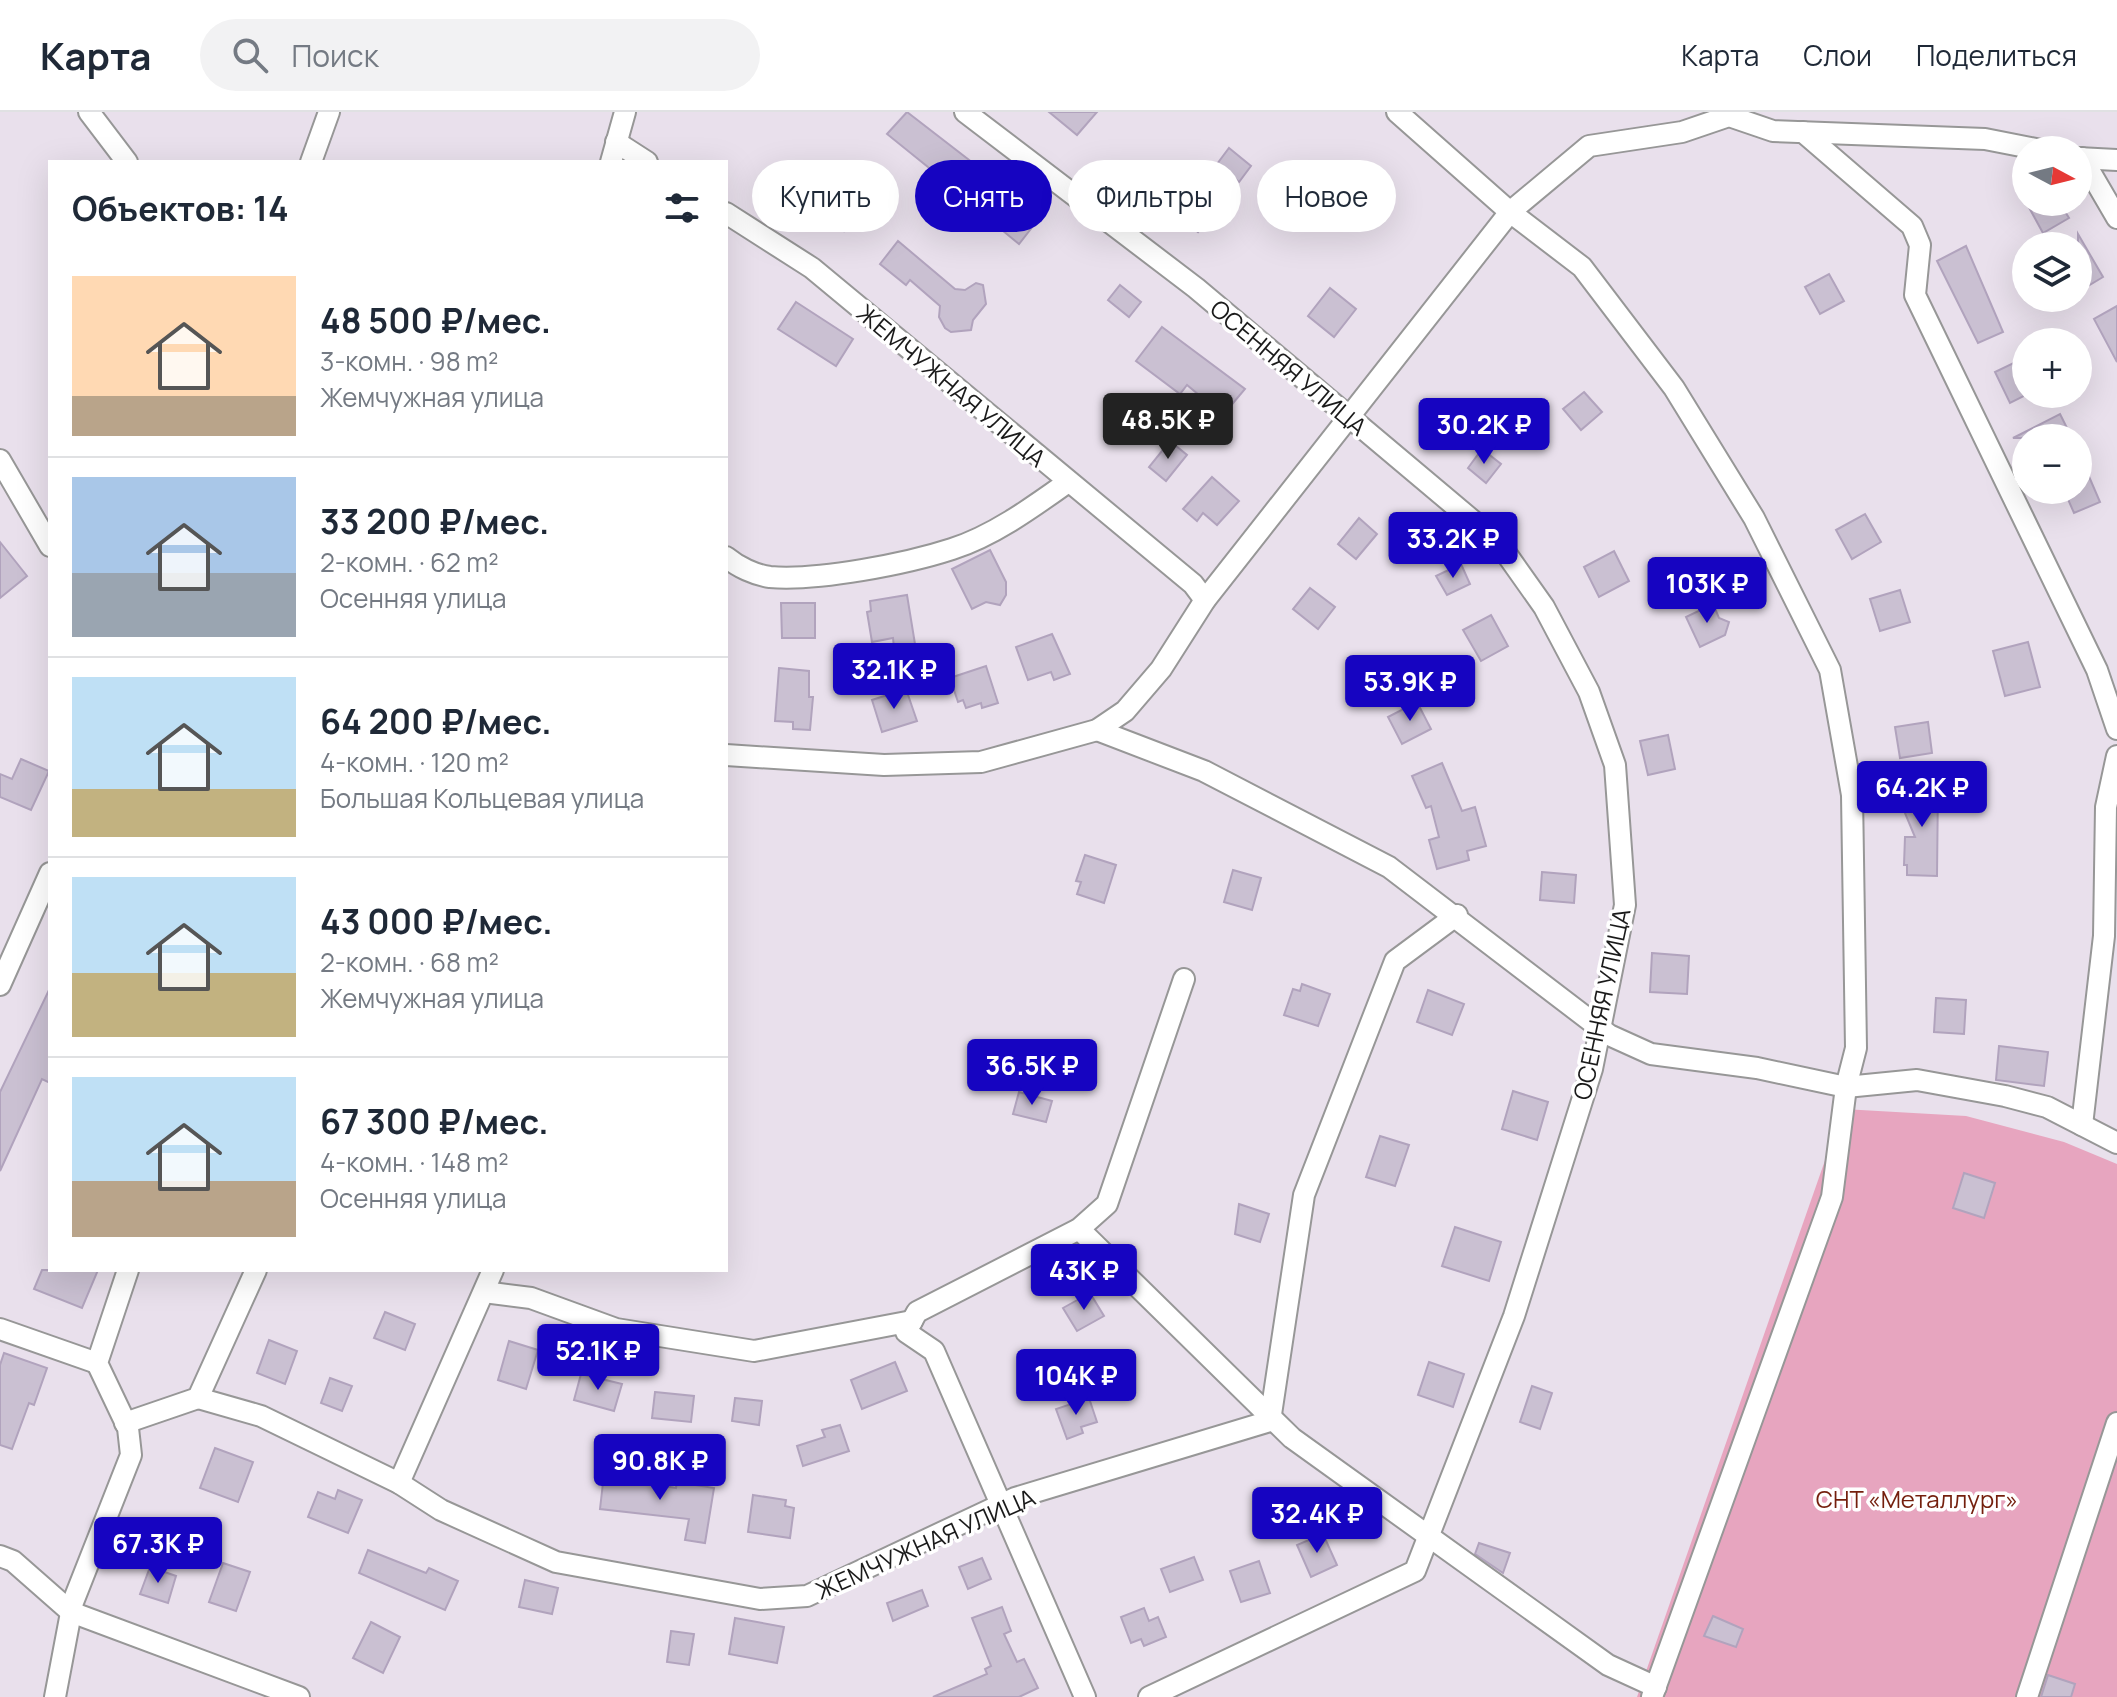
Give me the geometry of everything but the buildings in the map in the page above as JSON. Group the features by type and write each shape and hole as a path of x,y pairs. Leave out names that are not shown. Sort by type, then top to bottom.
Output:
{"street":[{"path":"89,112 125,160"},
{"path":"312,160 329,112"},
{"path":"625,112 614,152 640,160"},
{"name":"ОСЕННЯЯ УЛИЦА","path":"965,112 1196,288 1350,416 1422,482 1498,542 1544,607 1589,692 1615,765 1625,905 1592,1069 1514,1316 1415,1571 1149,1697"},
{"path":"1079,1229 1292,1438 1430,1534 1608,1665 1654,1692 1832,1197 1846,1087 1856,1048 1852,795 1830,670 1754,518 1674,388 1582,267 1510,212 1397,112"},
{"path":"728,755 884,765 981,762 1097,730 1125,711 1161,669 1205,600 1510,212 1589,146 1682,132 1729,116 1773,131 1985,139 2012,144"},
{"path":"1803,132 1912,226 1920,245 1915,295 2097,670 2117,729"},
{"path":"2092,159 2117,160"},
{"path":"2092,177 2117,218"},
{"name":"ЖЕМЧУЖНАЯ УЛИЦА","path":"728,214 812,268 1193,584 1205,600"},
{"path":"0,460 48,543"},
{"path":"728,559 737,566 769,577 866,570 954,549 1024,513 1068,482"},
{"path":"1097,730 1204,771 1389,867 1457,915 1600,1027 1651,1054 1757,1068 1846,1087 1917,1080 2047,1107 2117,1143"},
{"path":"2082,1125 2104,936 2106,807 2117,756"},
{"path":"0,985 48,877"},
{"path":"1271,1417 1304,1195 1395,961 1457,915"},
{"path":"1085,1697 934,1351 906,1332 917,1312 1079,1229 1107,1204 1184,979"},
{"path":"55,1697 71,1612 131,1455 125,1423 97,1363 127,1272"},
{"path":"125,1423 198,1398 255,1272"},
{"path":"399,1483 492,1272"},
{"path":"484,1292 531,1298 616,1329 754,1351 912,1321"},
{"path":"0,1329 97,1363"},
{"name":"ЖЕМЧУЖНАЯ УЛИЦА","path":"198,1398 261,1416 399,1483 441,1510 556,1562 760,1599 807,1596 1000,1505 1270,1421 1271,1417"},
{"path":"2027,1697 2117,1423"},
{"path":"0,1556 13,1561 71,1612 299,1697"}],"green space":[{"name":"СНТ «Металлург»","path":"1843,1109 1966,1116 2064,1142 2117,1164 2117,1697 1637,1697"}]}
